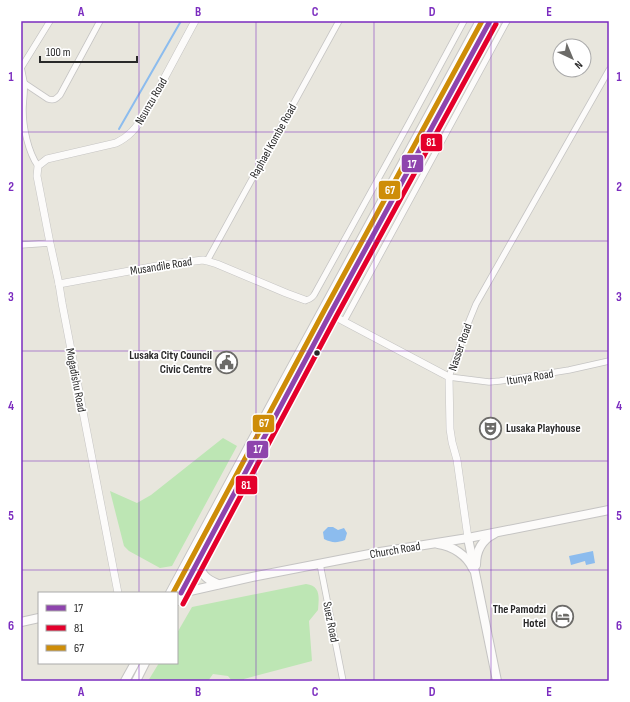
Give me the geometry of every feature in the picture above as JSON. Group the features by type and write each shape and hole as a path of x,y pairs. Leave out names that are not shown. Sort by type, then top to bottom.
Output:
{"main road":[{"path":"170,592 480,21"},
{"path":"178,599 330,314 490,21"},
{"name":"Church Road","path":"178,592 380,552 468,538 609,510"},
{"path":"476,577 475,562 479,549 487,538 498,532"},
{"name":"Nasser Road","path":"468,538 497,681"},
{"path":"431,544 443,545 454,549 464,556 476,577"},
{"path":"200,557 201,570 204,576 218,584"},
{"path":"21,622 38,618"},
{"path":"125,681 134,664"},
{"path":"136,681 144,664"}],"street":[{"path":"38,166 30,150 23,115 24,83 21,67 50,21"},
{"path":"24,83 48,99 51,100 57,98 100,21"},
{"name":"Nsunzu Road","path":"38,166 47,159 124,140 137,127 144,116 195,21"},
{"name":"Raphael Kombe Road","path":"207,261 339,21"},
{"path":"305,300 311,299 314,295 409,124 464,21"},
{"path":"344,321 507,21"},
{"name":"Nasser Road","path":"468,538 457,460 450,429 449,377 464,331 476,304 609,70"},
{"name":"Mogadishu Road","path":"38,166 37,176 118,592"},
{"path":"21,245 50,242"},
{"name":"Musandile Road","path":"59,284 198,260 207,261 305,300"},
{"path":"330,314 449,377"},
{"name":"Itunya Road","path":"449,377 500,382 570,370 609,361"},
{"name":"Suez Road","path":"320,564 343,681"}],"green space":[{"path":"223,438 237,446 172,566 160,568 129,551 124,546 110,491 137,503 151,495"},
{"path":"306,584 311,585 317,590 319,597 318,610 309,621 312,661 244,679 244,681 232,681 228,676 213,674 208,681 148,681 158,664 178,664 178,631 192,607"}],"water":[{"path":"328,527 333,527 338,530 344,528 347,533 345,540 334,542 324,539 323,532"},
{"path":"593,551 595,563 586,565 585,561 571,565 569,556"}],"waterway":[{"path":"119,129 181,21"}],"transit line":[{"name":"67","path":"174,592 482,21"},
{"name":"17","path":"181,593 330,314 490,21"},
{"name":"81","path":"183,604 336,317 496,24"}],"place":[{"name":"Lusaka City Council Civic Centre","path":"227,362"},
{"name":"Lusaka Playhouse","path":"490,428"},
{"name":"The Pamodzi Hotel","path":"562,616"}]}
